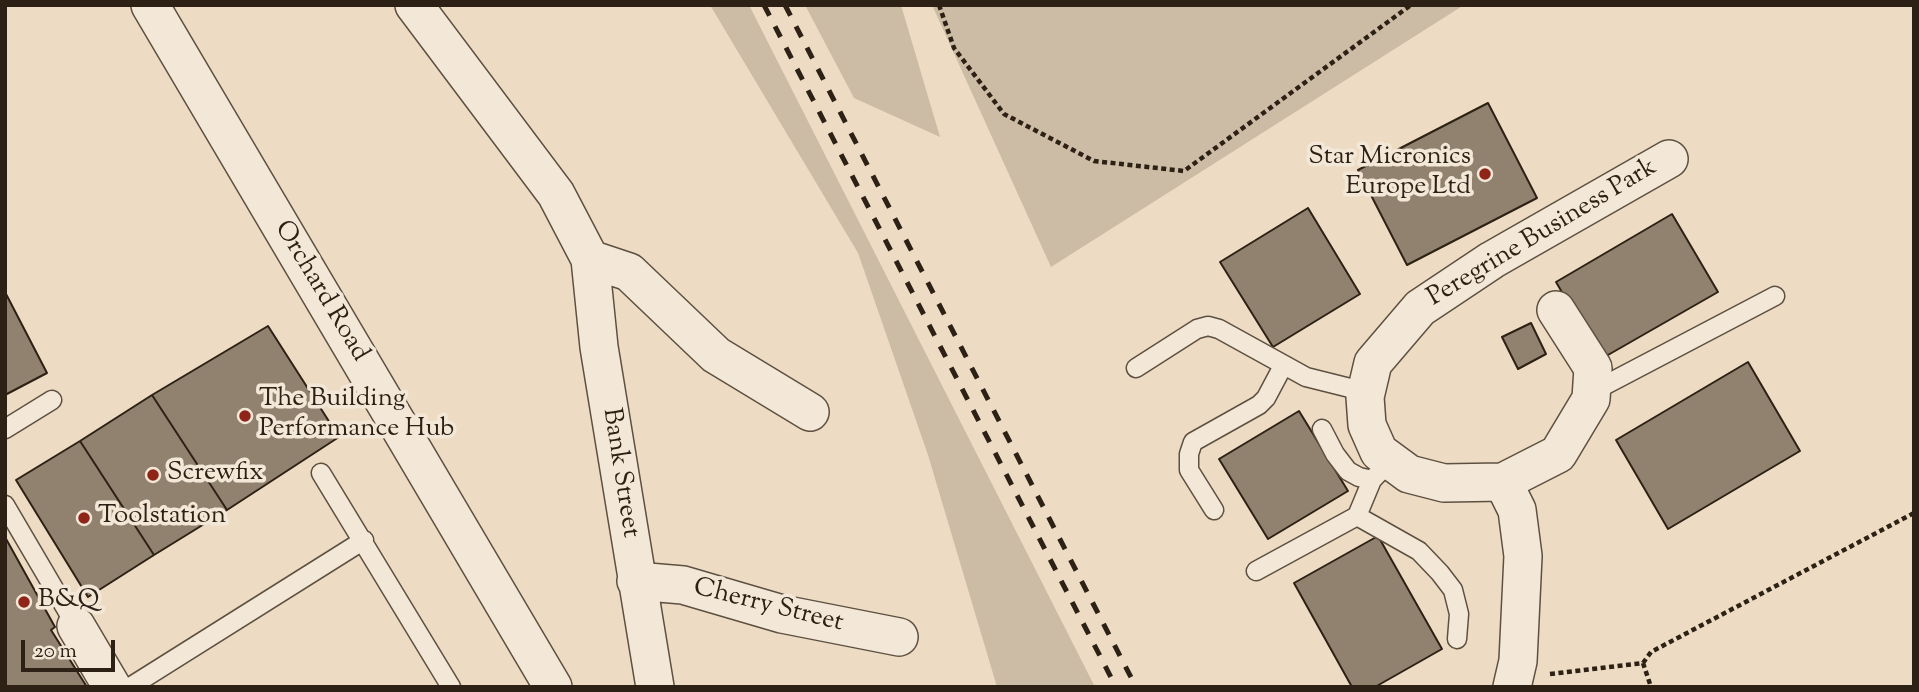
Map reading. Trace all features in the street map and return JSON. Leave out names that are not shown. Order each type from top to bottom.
[{"type":"street","name":"Orchard Road","points":[[150,5],[553,687]]},
{"type":"street","name":"Bank Street","points":[[414,5],[555,194],[590,259],[599,347],[655,687]]},
{"type":"street","name":"Peregrine Business Park","points":[[1503,482],[1444,483],[1381,470],[1379,452],[1367,425],[1366,392],[1373,363],[1420,308],[1492,260],[1669,159]]},
{"type":"street","points":[[590,259],[629,272],[716,355],[810,412]]},
{"type":"street","points":[[1513,683],[1518,662],[1523,556],[1517,510],[1503,482],[1558,454],[1591,399],[1592,392],[1592,368],[1556,310]]},
{"type":"street","name":"Cherry Street","points":[[636,581],[682,585],[782,614],[899,637]]},
{"type":"street","points":[[76,626],[112,687]]},
{"type":"lane","points":[[1592,392],[1775,296]]},
{"type":"lane","points":[[1136,368],[1197,329],[1208,326],[1306,377],[1366,392]]},
{"type":"lane","points":[[1214,510],[1189,470],[1189,454],[1193,442],[1259,405],[1266,398],[1283,366]]},
{"type":"lane","points":[[5,429],[52,400]]},
{"type":"lane","points":[[1322,429],[1335,454],[1348,471],[1359,477],[1381,470]]},
{"type":"lane","points":[[1256,571],[1357,516],[1381,470]]},
{"type":"lane","points":[[321,473],[452,687]]},
{"type":"lane","points":[[5,505],[76,626]]},
{"type":"lane","points":[[1357,516],[1419,551],[1440,573],[1453,590],[1458,614],[1458,639]]},
{"type":"lane","points":[[131,687],[364,540]]},
{"type":"path","points":[[939,5],[954,48],[1004,114],[1094,161],[1184,171],[1411,5]]},
{"type":"path","points":[[1513,683],[1643,663],[1651,652],[1914,513]]},
{"type":"path","points":[[1643,663],[1651,687]]},
{"type":"shaded area","points":[[710,5],[749,5],[1095,687],[997,687],[928,455],[858,253]]},
{"type":"shaded area","points":[[805,5],[901,5],[940,137],[854,98]]},
{"type":"shaded area","points":[[932,5],[1464,5],[1051,267]]},
{"type":"building","points":[[1488,103],[1537,198],[1407,265],[1358,170]]},
{"type":"building","points":[[1308,208],[1360,294],[1273,347],[1220,262]]},
{"type":"building","points":[[1672,214],[1718,292],[1601,359],[1556,282]]},
{"type":"building","points":[[5,292],[47,373],[5,395]]},
{"type":"building","points":[[1531,323],[1546,354],[1518,369],[1502,337]]},
{"type":"building","name":"The Building Performance Hub","points":[[268,326],[339,437],[227,510],[152,395]]},
{"type":"building","points":[[1748,362],[1800,451],[1668,529],[1616,440]]},
{"type":"building","name":"Screwfix","points":[[152,395],[227,510],[154,555],[80,441]]},
{"type":"building","points":[[1299,411],[1348,491],[1268,539],[1219,459]]},
{"type":"building","name":"Toolstation","points":[[80,441],[154,555],[88,597],[16,480]]},
{"type":"building","points":[[1378,536],[1442,649],[1375,687],[1352,687],[1294,583]]},
{"type":"building","name":"B&Q","points":[[5,537],[55,627],[51,630],[87,687],[5,687]]},
{"type":"railway","points":[[764,5],[1116,687]]},
{"type":"railway","points":[[785,5],[1136,687]]},
{"type":"place","name":"Star Micronics Europe Ltd","points":[[1485,174]]},
{"type":"place","name":"The Building Performance Hub","points":[[245,416]]},
{"type":"place","name":"Screwfix","points":[[153,475]]},
{"type":"place","name":"Toolstation","points":[[84,518]]},
{"type":"place","name":"B&Q","points":[[24,602]]}]
